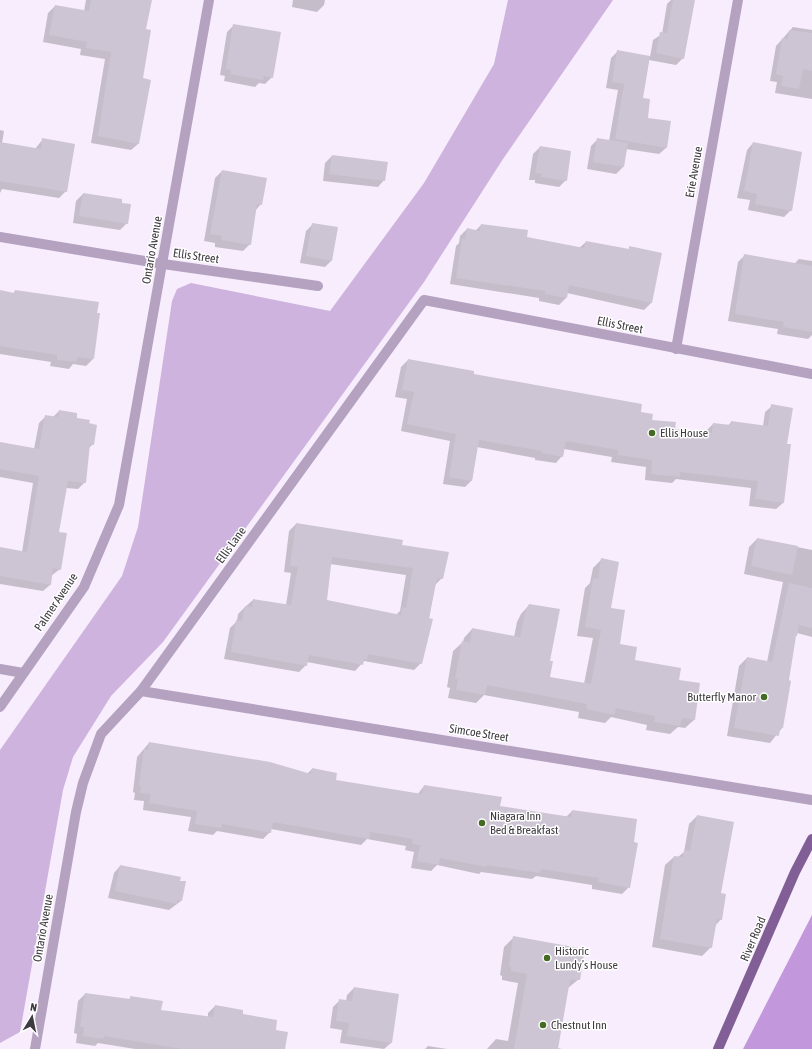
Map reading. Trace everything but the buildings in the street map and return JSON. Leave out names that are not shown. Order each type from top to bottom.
[{"type":"main road","name":"River Road","points":[[718,1049],[812,839]]},
{"type":"street","name":"Ontario Avenue","points":[[119,505],[209,0]]},
{"type":"street","name":"Erie Avenue","points":[[676,349],[738,0]]},
{"type":"street","name":"Ellis Street","points":[[0,238],[163,264],[318,286]]},
{"type":"street","name":"Ellis Street","points":[[424,300],[812,374]]},
{"type":"street","name":"Ellis Lane","points":[[76,812],[83,783],[101,734],[141,691],[424,300]]},
{"type":"street","name":"Palmer Avenue","points":[[0,707],[84,587],[119,505]]},
{"type":"street","points":[[0,669],[23,673]]},
{"type":"street","name":"Simcoe Street","points":[[141,691],[812,800]]},
{"type":"street","name":"Ontario Avenue","points":[[35,1049],[76,812]]},
{"type":"shaded area","points":[[508,0],[613,0],[503,159],[424,282],[163,642],[111,696],[73,757],[63,790],[20,1032],[0,1043],[0,750],[122,576],[138,527],[172,301],[177,289],[191,283],[330,311],[424,183],[494,64]]},
{"type":"shaded area","points":[[812,915],[812,1049],[743,1049]]},
{"type":"place","name":"Ellis House","points":[[652,433]]},
{"type":"place","name":"Butterfly Manor","points":[[764,697]]},
{"type":"place","name":"Niagara Inn Bed & Breakfast","points":[[482,823]]},
{"type":"place","name":"Historic Lundy’s House","points":[[547,958]]},
{"type":"place","name":"Chestnut Inn","points":[[543,1025]]}]
